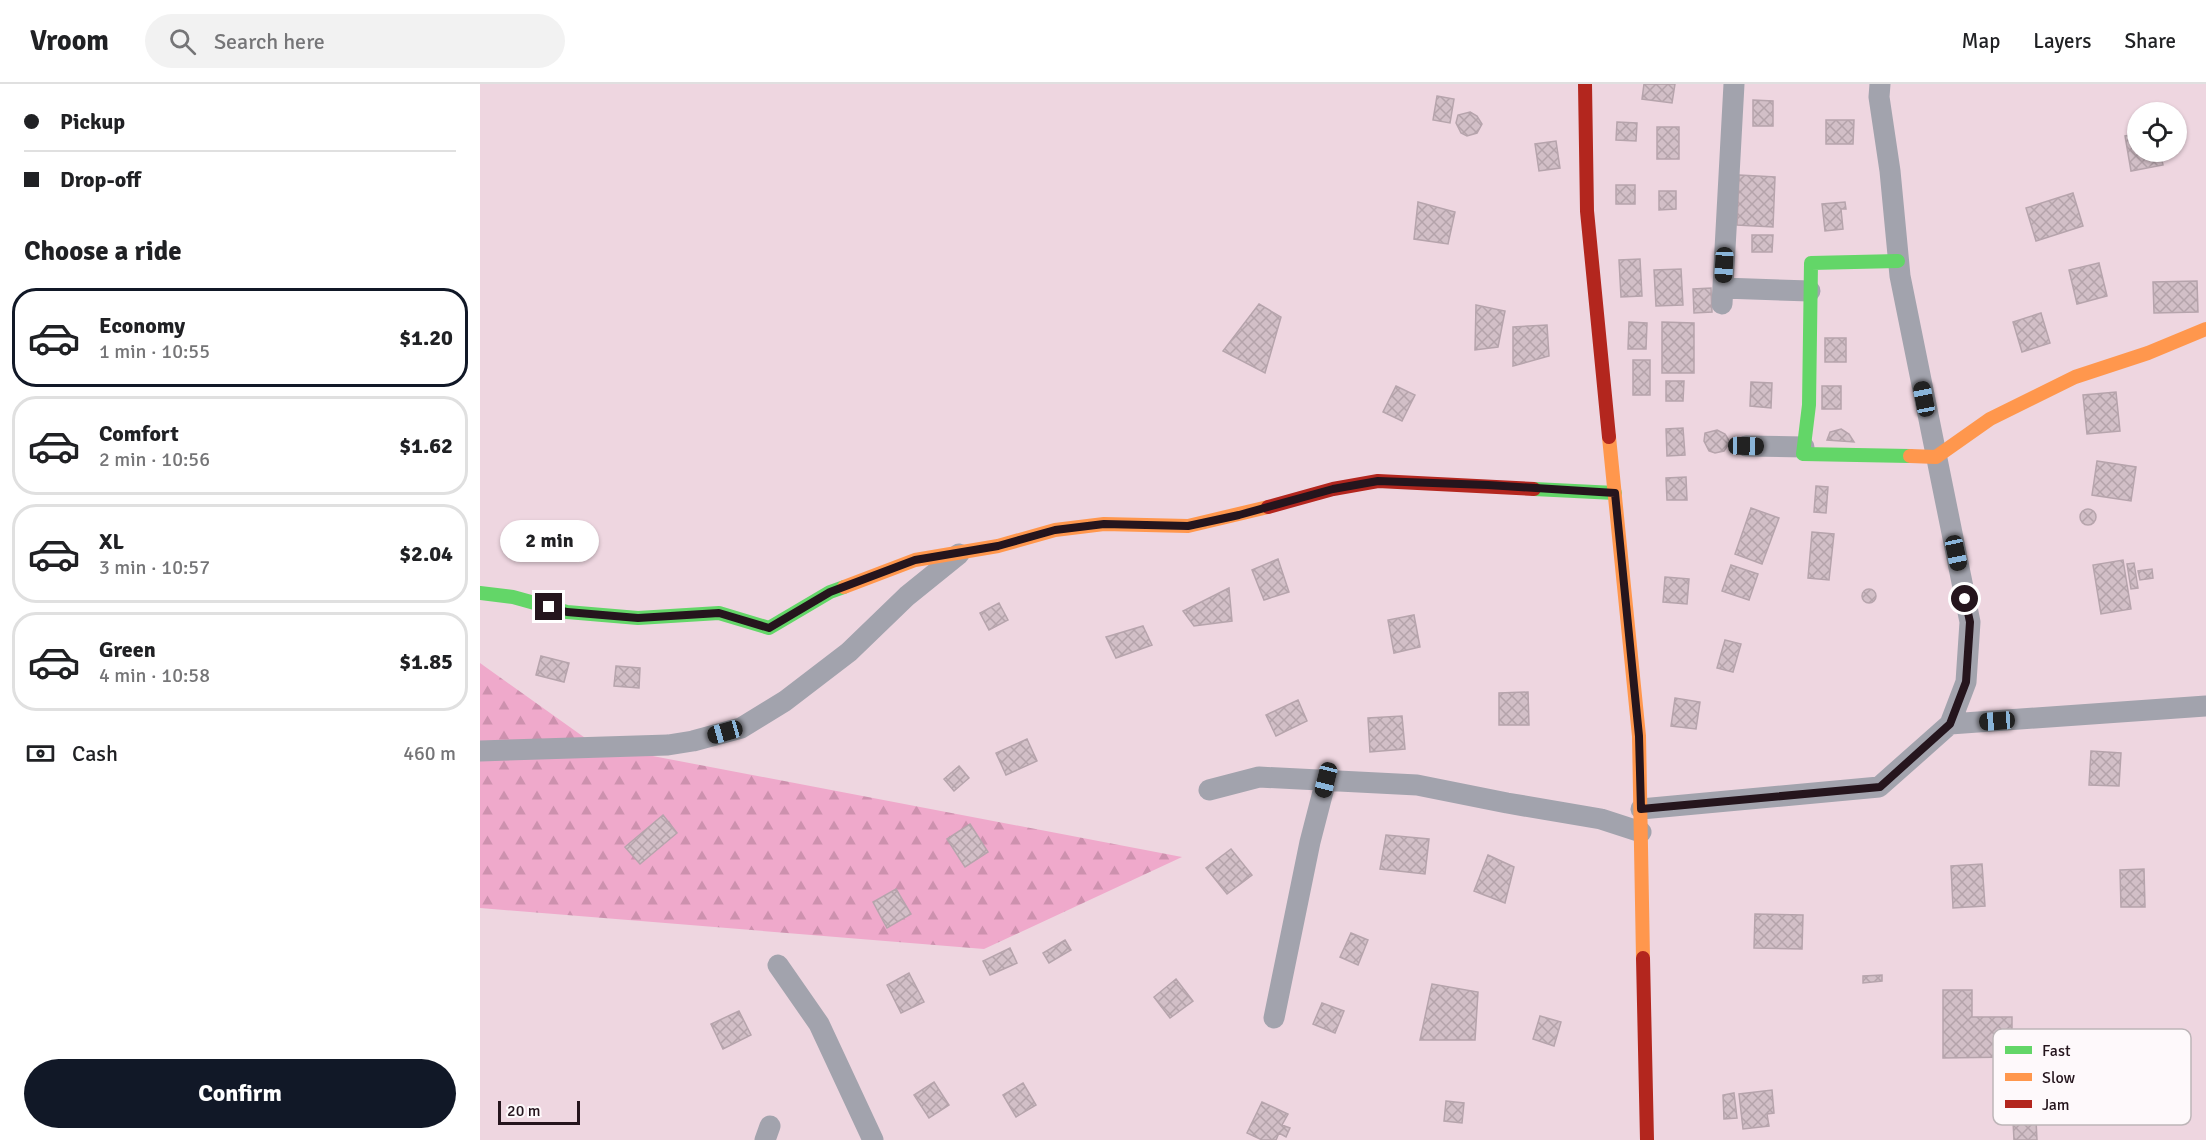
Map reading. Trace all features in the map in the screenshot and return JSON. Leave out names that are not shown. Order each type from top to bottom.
[{"type":"street","points":[[1585,84],[1587,211],[1639,736],[1647,1140]]},
{"type":"street","points":[[1734,84],[1722,296],[1810,291]]},
{"type":"street","points":[[1641,809],[1880,787],[1950,724],[1966,682],[1970,622],[1898,261],[1890,171],[1879,98],[1880,84]]},
{"type":"street","points":[[1898,261],[1811,263],[1809,405],[1803,454],[1936,457],[1990,419],[2075,377],[2148,353],[2206,328]]},
{"type":"street","points":[[1746,446],[1804,447]]},
{"type":"street","points":[[480,593],[513,597],[567,612],[638,618],[719,613],[769,628],[830,592],[915,560],[998,546],[1055,530],[1104,524],[1188,526],[1239,515],[1333,489],[1378,481],[1615,493]]},
{"type":"street","points":[[480,750],[669,745],[741,728],[785,701],[849,652],[907,596],[962,552]]},
{"type":"street","points":[[1950,724],[2206,706]]},
{"type":"street","points":[[1209,790],[1259,777],[1417,784],[1600,819],[1641,832]]},
{"type":"street","points":[[1274,1018],[1310,842],[1326,780]]},
{"type":"street","points":[[778,965],[819,1024],[873,1140]]},
{"type":"green space","points":[[480,663],[595,745],[1182,857],[984,949],[480,908]]},
{"type":"building","points":[[1644,84],[1675,84],[1672,103],[1642,99]]},
{"type":"building","points":[[1437,96],[1454,99],[1450,123],[1433,120]]},
{"type":"building","points":[[1753,100],[1773,101],[1773,126],[1753,126]]},
{"type":"building","points":[[1470,112],[1477,116],[1482,124],[1477,133],[1467,136],[1461,133],[1456,123],[1458,115]]},
{"type":"building","points":[[1826,120],[1854,120],[1853,144],[1826,144]]},
{"type":"building","points":[[1617,122],[1637,123],[1636,141],[1616,140]]},
{"type":"building","points":[[1657,127],[1679,127],[1679,159],[1657,159]]},
{"type":"building","points":[[1556,141],[1560,168],[1539,171],[1535,144]]},
{"type":"building","points":[[2129,162],[2162,162],[2163,165],[2131,171]]},
{"type":"building","points":[[1739,175],[1775,177],[1773,227],[1737,225]]},
{"type":"building","points":[[1616,185],[1635,185],[1635,204],[1616,204]]},
{"type":"building","points":[[1659,191],[1676,191],[1676,209],[1659,210]]},
{"type":"building","points":[[2073,193],[2083,226],[2036,241],[2026,208]]},
{"type":"building","points":[[1418,202],[1455,212],[1448,244],[1414,239]]},
{"type":"building","points":[[1845,202],[1846,209],[1841,209],[1843,229],[1825,231],[1822,204]]},
{"type":"building","points":[[1752,235],[1773,235],[1772,252],[1752,252]]},
{"type":"building","points":[[1640,259],[1642,296],[1621,297],[1619,260]]},
{"type":"building","points":[[2099,263],[2107,296],[2077,304],[2069,270]]},
{"type":"building","points":[[1681,269],[1683,305],[1656,306],[1654,270]]},
{"type":"building","points":[[2197,281],[2198,312],[2154,313],[2153,282]]},
{"type":"building","points":[[1711,288],[1712,312],[1694,313],[1693,289]]},
{"type":"building","points":[[1259,304],[1281,317],[1265,373],[1223,351]]},
{"type":"building","points":[[1476,305],[1505,311],[1498,347],[1475,350]]},
{"type":"building","points":[[2041,313],[2050,343],[2022,352],[2013,322]]},
{"type":"building","points":[[1629,322],[1647,323],[1646,349],[1628,349]]},
{"type":"building","points":[[1662,322],[1694,323],[1694,373],[1662,373]]},
{"type":"building","points":[[1547,325],[1549,356],[1513,366],[1513,327]]},
{"type":"building","points":[[1825,338],[1846,338],[1846,362],[1825,362]]},
{"type":"building","points":[[1633,360],[1650,360],[1650,395],[1633,395]]},
{"type":"building","points":[[1666,381],[1684,381],[1683,401],[1666,401]]},
{"type":"building","points":[[1751,382],[1772,383],[1771,408],[1750,406]]},
{"type":"building","points":[[1396,386],[1415,395],[1402,421],[1383,412]]},
{"type":"building","points":[[1822,386],[1841,386],[1841,409],[1822,409]]},
{"type":"building","points":[[2116,392],[2120,431],[2087,434],[2083,395]]},
{"type":"building","points":[[1683,428],[1685,455],[1667,456],[1666,429]]},
{"type":"building","points":[[1841,429],[1849,434],[1854,442],[1827,440],[1830,432]]},
{"type":"building","points":[[1717,430],[1725,434],[1730,442],[1724,451],[1715,453],[1709,451],[1704,441],[1705,433]]},
{"type":"building","points":[[2097,461],[2136,467],[2131,501],[2092,495]]},
{"type":"building","points":[[1686,477],[1687,500],[1667,500],[1666,478]]},
{"type":"building","points":[[1816,486],[1828,487],[1826,513],[1814,512]]},
{"type":"building","points":[[1751,508],[1779,518],[1762,564],[1735,554]]},
{"type":"building","points":[[2085,509],[2091,509],[2096,517],[2094,523],[2085,525],[2080,520],[2080,514]]},
{"type":"building","points":[[1812,532],[1834,534],[1829,580],[1808,578]]},
{"type":"building","points":[[1278,559],[1289,592],[1264,600],[1252,570]]},
{"type":"building","points":[[2123,560],[2131,609],[2101,614],[2093,565]]},
{"type":"building","points":[[2134,563],[2138,588],[2131,589],[2127,564]]},
{"type":"building","points":[[1731,565],[1758,574],[1749,600],[1722,591]]},
{"type":"building","points":[[2152,569],[2153,578],[2140,580],[2138,571]]},
{"type":"building","points":[[1665,577],[1689,579],[1687,604],[1663,602]]},
{"type":"building","points":[[1229,588],[1232,621],[1194,626],[1183,611]]},
{"type":"building","points":[[1869,589],[1874,591],[1876,596],[1874,601],[1869,603],[1864,601],[1862,596],[1864,591]]},
{"type":"building","points":[[999,603],[1008,620],[989,630],[980,613]]},
{"type":"building","points":[[1414,615],[1420,647],[1394,653],[1388,620]]},
{"type":"building","points":[[1143,626],[1152,645],[1116,658],[1106,637]]},
{"type":"building","points":[[1725,640],[1741,644],[1733,672],[1717,668]]},
{"type":"building","points":[[541,656],[569,663],[564,682],[536,675]]},
{"type":"building","points":[[616,666],[640,668],[639,688],[614,686]]},
{"type":"building","points":[[1528,692],[1529,725],[1499,725],[1499,693]]},
{"type":"building","points":[[1675,698],[1700,702],[1696,729],[1671,726]]},
{"type":"building","points":[[1298,700],[1307,721],[1276,736],[1266,715]]},
{"type":"building","points":[[1402,716],[1405,749],[1370,752],[1368,718]]},
{"type":"building","points":[[1027,739],[1037,761],[1006,775],[996,753]]},
{"type":"building","points":[[2091,751],[2121,753],[2119,786],[2089,785]]},
{"type":"building","points":[[959,766],[969,778],[954,791],[944,779]]},
{"type":"building","points":[[663,815],[677,833],[640,864],[625,847]]},
{"type":"building","points":[[970,824],[988,852],[965,867],[947,839]]},
{"type":"building","points":[[1386,835],[1429,839],[1425,874],[1380,869]]},
{"type":"building","points":[[1231,849],[1252,875],[1227,894],[1206,868]]},
{"type":"building","points":[[1488,855],[1514,867],[1505,903],[1474,891]]},
{"type":"building","points":[[1982,864],[1985,906],[1953,908],[1951,866]]},
{"type":"building","points":[[2144,869],[2145,907],[2121,907],[2120,870]]},
{"type":"building","points":[[896,889],[911,914],[887,928],[873,902]]},
{"type":"building","points":[[1755,914],[1803,915],[1802,949],[1754,948]]},
{"type":"building","points":[[1351,933],[1368,940],[1358,965],[1340,957]]},
{"type":"building","points":[[1065,940],[1071,950],[1049,963],[1043,953]]},
{"type":"building","points":[[1010,948],[1017,963],[990,975],[983,961]]},
{"type":"building","points":[[909,973],[924,1002],[901,1013],[887,985]]},
{"type":"building","points":[[1882,975],[1882,981],[1863,983],[1863,976]]},
{"type":"building","points":[[1176,979],[1193,1001],[1170,1018],[1154,997]]},
{"type":"building","points":[[1432,984],[1478,992],[1475,1040],[1420,1040]]},
{"type":"building","points":[[1943,990],[1972,990],[1972,1017],[2012,1017],[2012,1029],[1993,1029],[1993,1057],[1943,1058]]},
{"type":"building","points":[[1322,1003],[1344,1011],[1335,1033],[1313,1024]]},
{"type":"building","points":[[739,1011],[751,1035],[723,1049],[711,1024]]},
{"type":"building","points":[[1540,1016],[1561,1022],[1554,1046],[1533,1039]]},
{"type":"building","points":[[934,1082],[949,1105],[929,1118],[914,1095]]},
{"type":"building","points":[[1023,1083],[1036,1105],[1016,1117],[1003,1095]]},
{"type":"building","points":[[1772,1090],[1774,1113],[1767,1114],[1769,1126],[1743,1129],[1739,1094]]},
{"type":"building","points":[[1734,1093],[1737,1118],[1724,1119],[1723,1095]]},
{"type":"building","points":[[1446,1101],[1464,1103],[1462,1123],[1444,1121]]},
{"type":"building","points":[[1262,1102],[1288,1114],[1282,1125],[1290,1128],[1286,1137],[1279,1133],[1276,1140],[1262,1140],[1247,1133]]},
{"type":"building","points":[[2013,1125],[2036,1125],[2037,1140],[2014,1140]]},
{"type":"traffic: fast","points":[[1898,261],[1811,263],[1809,405],[1803,454],[1910,456]]},
{"type":"traffic: fast","points":[[1534,489],[1615,493]]},
{"type":"traffic: fast","points":[[480,593],[513,597],[567,612],[638,618],[719,613],[769,628],[830,592],[844,587]]},
{"type":"traffic: slow","points":[[1910,456],[1936,457],[1990,419],[2075,377],[2148,353],[2206,329]]},
{"type":"traffic: slow","points":[[1609,437],[1639,736],[1643,958]]},
{"type":"traffic: slow","points":[[844,587],[915,560],[998,546],[1055,530],[1104,524],[1188,526],[1268,507]]},
{"type":"traffic: jam","points":[[1585,84],[1587,211],[1609,437]]},
{"type":"traffic: jam","points":[[1268,507],[1333,489],[1378,481],[1534,489]]},
{"type":"traffic: jam","points":[[1643,958],[1647,1140]]},
{"type":"route","points":[[549,607],[567,612],[638,618],[719,613],[769,628],[830,592],[915,560],[998,546],[1055,530],[1104,524],[1188,526],[1239,515],[1333,489],[1378,481],[1615,493],[1639,736],[1641,809],[1880,787],[1950,724],[1966,682],[1970,622],[1965,599]]}]
